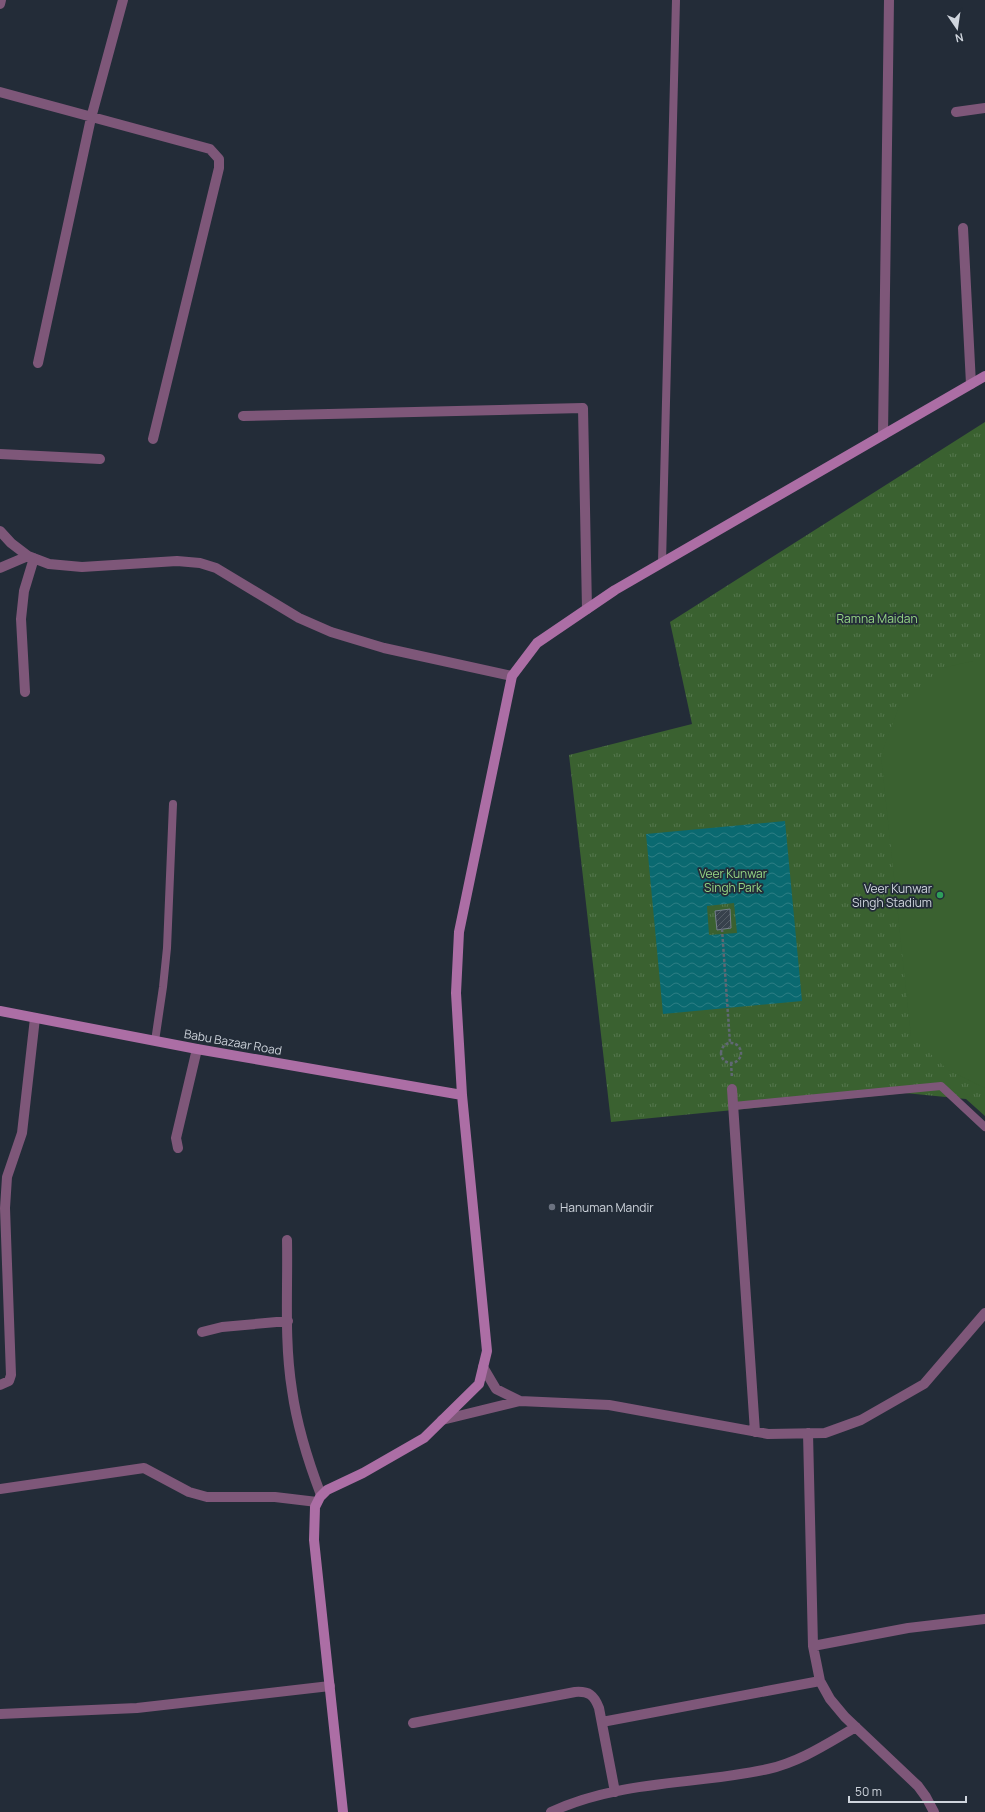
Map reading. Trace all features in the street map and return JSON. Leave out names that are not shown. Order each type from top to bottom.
[{"type":"street","points":[[0,4],[1,0]]},
{"type":"street","points":[[38,363],[91,118],[122,0]]},
{"type":"street","points":[[883,435],[889,0]]},
{"type":"street","points":[[0,92],[91,118],[210,149],[219,159],[219,168],[153,438]]},
{"type":"street","points":[[956,112],[985,108]]},
{"type":"street","points":[[963,228],[971,384]]},
{"type":"street","points":[[343,1812],[314,1540],[313,1523],[319,1499],[327,1490],[363,1473],[424,1438],[479,1384],[487,1351],[462,1095],[456,993],[459,932],[512,676],[537,643],[615,590],[985,376]]},
{"type":"street","points":[[243,416],[583,408],[587,609]]},
{"type":"street","points":[[0,454],[100,459]]},
{"type":"street","points":[[0,531],[11,543],[31,557],[49,564],[82,567],[177,561],[200,563],[216,568],[299,618],[331,632],[384,648],[512,676]]},
{"type":"street","points":[[0,568],[31,557]]},
{"type":"street","points":[[25,692],[21,612],[31,557]]},
{"type":"street","name":"Babu Bazaar Road","points":[[0,1011],[197,1049],[462,1095]]},
{"type":"street","points":[[0,1385],[9,1381],[12,1376],[5,1208],[6,1187],[10,1169],[22,1133],[35,1018]]},
{"type":"street","points":[[178,1148],[176,1138],[197,1049]]},
{"type":"street","points":[[732,1089],[755,1432]]},
{"type":"street","points":[[288,1240],[288,1350],[292,1389],[298,1421],[319,1499]]},
{"type":"street","points":[[442,1420],[520,1401],[609,1404],[768,1434],[825,1433],[861,1420],[924,1384],[985,1313]]},
{"type":"street","points":[[202,1332],[222,1327],[288,1321]]},
{"type":"street","points":[[483,1367],[496,1389],[520,1401]]},
{"type":"street","points":[[808,1434],[813,1646],[820,1681],[830,1699],[856,1727],[918,1786],[934,1812]]},
{"type":"street","points":[[0,1489],[144,1468],[189,1492],[207,1497],[275,1497],[319,1499]]},
{"type":"street","points":[[813,1646],[908,1628],[985,1619]]},
{"type":"street","points":[[602,1722],[820,1681]]},
{"type":"street","points":[[0,1714],[137,1708],[330,1686]]},
{"type":"street","points":[[413,1723],[584,1691],[590,1693],[594,1697],[599,1708],[615,1792]]},
{"type":"street","points":[[551,1812],[569,1803],[615,1792],[703,1780],[773,1768],[815,1751],[856,1727]]},
{"type":"lane","points":[[662,562],[676,0]]},
{"type":"lane","points":[[155,1041],[167,948],[173,804]]},
{"type":"lane","points":[[734,1106],[941,1086],[985,1127]]},
{"type":"path","points":[[722,929],[730,1043]]},
{"type":"path","points":[[730,1043],[738,1047],[740,1053],[737,1061],[731,1063],[722,1058],[721,1052],[724,1046],[730,1043]]},
{"type":"green space","points":[[985,422],[985,1116],[966,1099],[905,1093],[611,1122],[569,755],[692,724],[670,622]]},
{"type":"green space","name":"Veer Kunwar Singh Stadium","points":[[973,661],[985,661],[985,1088],[948,1070],[911,1036],[881,755],[900,704],[942,668]]},
{"type":"water","points":[[785,821],[802,1001],[663,1014],[646,834]],"holes":[[[734,903],[737,933],[709,935],[707,906]]]},
{"type":"building","points":[[730,909],[731,928],[717,930],[715,911]]},
{"type":"place","name":"Veer Kunwar Singh Stadium","points":[[940,895]]},
{"type":"place","name":"Hanuman Mandir","points":[[552,1207]]},
{"type":"park label","name":"Ramna Maidan","points":[[877,618]]},
{"type":"park label","name":"Veer Kunwar Singh Park","points":[[733,880]]}]
